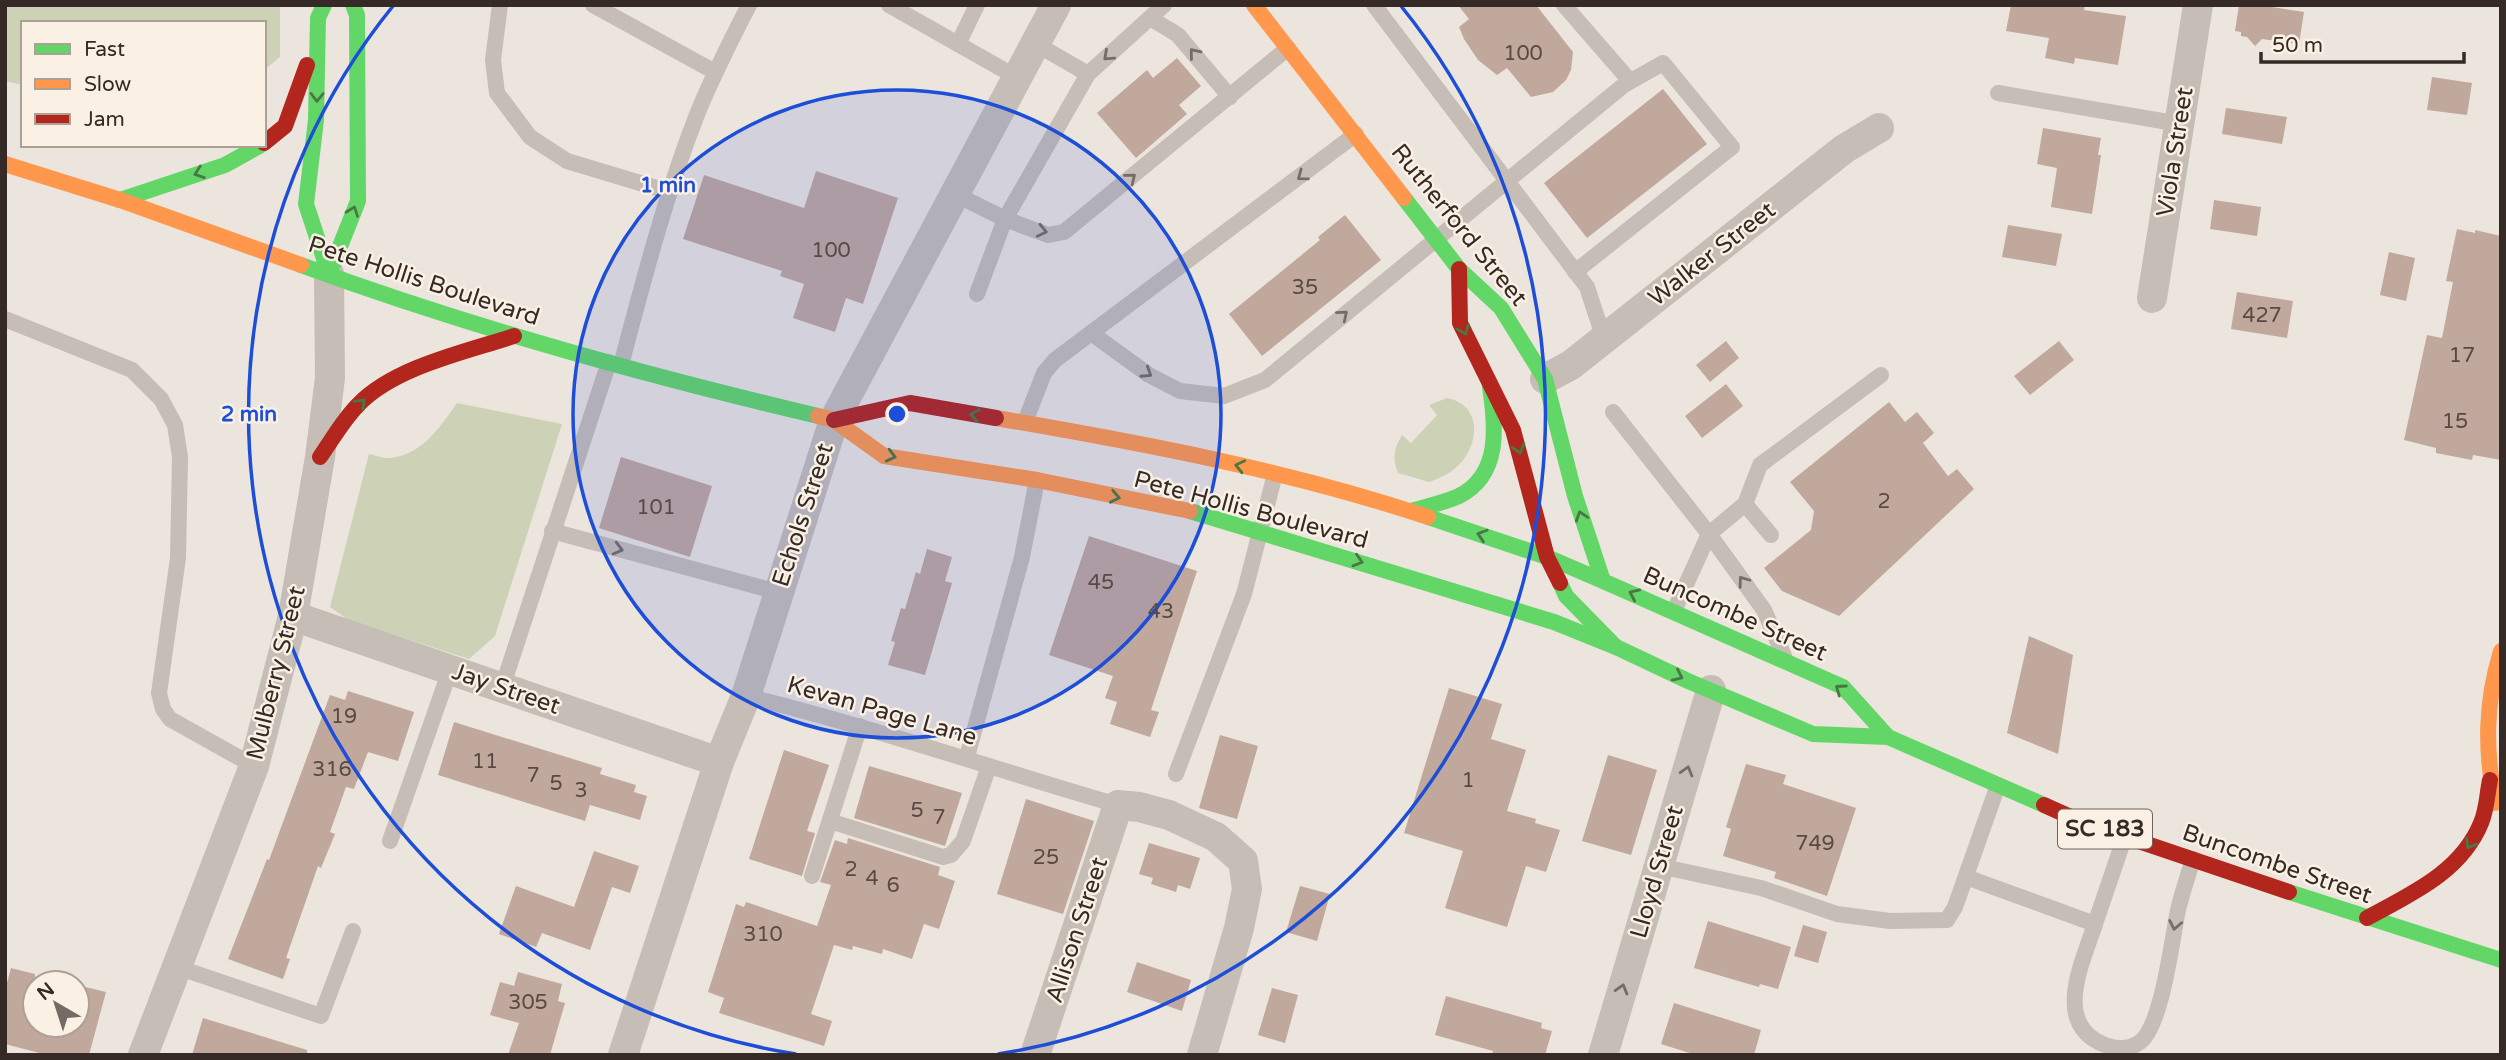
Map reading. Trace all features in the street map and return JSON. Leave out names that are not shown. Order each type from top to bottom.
[{"type":"main road","points":[[329,274],[358,201],[357,15],[352,5]]},
{"type":"main road","name":"Rutherford Street","points":[[1254,5],[1459,269],[1501,307],[1545,379],[1575,496],[1603,581]]},
{"type":"main road","points":[[321,12],[316,120],[306,204],[329,274]]},
{"type":"main road","points":[[266,142],[285,126],[300,89],[321,12]]},
{"type":"main road","points":[[120,200],[225,164],[257,147]]},
{"type":"main road","name":"Pete Hollis Boulevard","points":[[5,164],[120,200],[380,294],[514,336],[670,381],[834,421],[884,456],[1037,481],[1194,512],[1555,622],[1616,647]]},
{"type":"main road","points":[[1459,269],[1460,323],[1513,430],[1547,556],[1566,596],[1616,647]]},
{"type":"main road","points":[[320,457],[358,404],[377,387],[514,336]]},
{"type":"main road","points":[[1411,511],[1462,494],[1488,467],[1496,432],[1490,387]]},
{"type":"main road","name":"Pete Hollis Boulevard","points":[[834,421],[910,403],[1024,425],[1142,443],[1355,493],[1547,556]]},
{"type":"main road","name":"Buncombe Street","points":[[1547,556],[1843,687],[1888,737]]},
{"type":"main road","name":"Buncombe Street","points":[[1616,647],[1813,734],[1888,737],[2082,822],[2501,960]]},
{"type":"main road","points":[[2498,817],[2485,748],[2487,707],[2501,651]]},
{"type":"main road","points":[[2367,918],[2442,876],[2468,850],[2482,821],[2490,780]]},
{"type":"street","name":"Echols Street","points":[[623,1055],[719,762],[746,696],[834,421],[1056,5]]},
{"type":"street","name":"Viola Street","points":[[2152,298],[2198,5]]},
{"type":"street","name":"Walker Street","points":[[1545,379],[1571,365],[1844,149],[1879,128]]},
{"type":"street","name":"Mulberry Street","points":[[143,1055],[254,766],[293,617],[320,457],[330,378],[329,274]]},
{"type":"street","name":"Jay Street","points":[[293,617],[719,762]]},
{"type":"street","name":"Lloyd Street","points":[[1603,1055],[1711,690]]},
{"type":"street","name":"Allison Street","points":[[1035,1055],[1118,805]]},
{"type":"street","points":[[1118,805],[1169,815],[1216,837],[1243,861],[1247,889],[1239,928],[1202,1055]]},
{"type":"lane","points":[[500,5],[493,60],[497,93],[530,136],[567,161],[670,192]]},
{"type":"lane","points":[[593,5],[715,72]]},
{"type":"lane","points":[[502,688],[552,531],[615,364],[695,118],[749,5]]},
{"type":"lane","points":[[888,5],[1018,78]]},
{"type":"lane","points":[[958,44],[977,5]]},
{"type":"lane","points":[[977,293],[1005,219],[1088,74],[1164,5]]},
{"type":"lane","points":[[1374,5],[1587,287],[1604,339]]},
{"type":"lane","points":[[1564,5],[1630,81]]},
{"type":"lane","points":[[1150,18],[1178,35],[1230,97]]},
{"type":"lane","points":[[1036,44],[1088,74]]},
{"type":"lane","points":[[955,194],[1005,219],[1048,235],[1064,232],[1287,48]]},
{"type":"lane","points":[[1091,333],[1149,375],[1181,391],[1224,396],[1265,380],[1630,81],[1662,63],[1732,147],[1575,272]]},
{"type":"lane","points":[[1998,93],[2180,124]]},
{"type":"lane","points":[[1024,425],[1044,373],[1055,360],[1356,134]]},
{"type":"lane","points":[[5,319],[132,370],[161,398],[175,425],[180,457],[178,558],[159,693],[163,709],[170,719],[254,766]]},
{"type":"lane","points":[[1674,611],[1709,534],[1745,504],[1760,465],[1881,375]]},
{"type":"lane","points":[[1613,412],[1765,610],[1786,662]]},
{"type":"lane","points":[[1176,774],[1244,594],[1275,474]]},
{"type":"lane","points":[[967,757],[1022,557],[1037,481]]},
{"type":"lane","points":[[1745,504],[1771,535]]},
{"type":"lane","points":[[552,531],[778,592]]},
{"type":"lane","points":[[390,841],[450,670]]},
{"type":"lane","name":"Kevan Page Lane","points":[[746,696],[967,757],[1118,805]]},
{"type":"lane","points":[[812,876],[860,726]]},
{"type":"lane","points":[[830,821],[943,857],[951,855],[963,841],[997,768]]},
{"type":"lane","points":[[1659,866],[1761,887],[1837,914],[1890,921],[1947,920],[1955,907],[1998,785]]},
{"type":"lane","points":[[2124,836],[2073,994],[2076,1020],[2094,1041],[2118,1050],[2140,1042],[2153,1022],[2193,859]]},
{"type":"lane","points":[[1966,877],[2095,923]]},
{"type":"lane","points":[[177,967],[321,1016],[353,931]]},
{"type":"green space","points":[[5,5],[280,5],[280,57],[266,68],[266,21],[21,21],[21,85],[5,81]]},
{"type":"green space","points":[[1447,398],[1464,406],[1473,420],[1473,438],[1466,456],[1450,472],[1429,482],[1398,473],[1395,453],[1402,435],[1411,443],[1437,415],[1429,405]]},
{"type":"green space","points":[[457,403],[562,424],[495,636],[469,659],[348,620],[330,607],[369,454],[388,458],[412,452],[429,438]]},
{"type":"building","points":[[1458,5],[1536,5],[1573,52],[1571,70],[1566,80],[1553,92],[1531,97],[1507,68],[1497,75],[1478,60],[1464,39],[1459,27],[1469,19]]},
{"type":"building","points":[[2011,5],[2085,5],[2084,10],[2126,16],[2118,65],[2075,58],[2074,64],[2045,58],[2049,38],[2006,31]]},
{"type":"building","points":[[2239,5],[2259,5],[2304,12],[2299,44],[2262,39],[2255,46],[2247,37],[2241,36],[2241,32],[2235,31]]},
{"type":"building","points":[[1177,58],[1201,86],[1179,105],[1187,114],[1136,158],[1097,113],[1147,70],[1153,78]]},
{"type":"building","points":[[2432,77],[2472,83],[2467,115],[2427,110]]},
{"type":"building","points":[[1663,89],[1707,144],[1587,238],[1544,183]]},
{"type":"building","points":[[2226,108],[2287,117],[2282,144],[2222,134]]},
{"type":"building","points":[[2043,128],[2101,138],[2092,214],[2051,207],[2057,168],[2037,164]]},
{"type":"building","points":[[816,171],[898,198],[863,304],[846,298],[835,332],[793,318],[804,284],[780,276],[782,271],[683,239],[704,175],[804,208]]},
{"type":"building","points":[[2214,200],[2261,207],[2257,236],[2210,229]]},
{"type":"building","points":[[1345,215],[1381,260],[1262,356],[1229,314],[1320,240],[1318,237]]},
{"type":"building","points":[[2008,225],[2062,234],[2056,266],[2002,257]]},
{"type":"building","points":[[2457,229],[2501,236],[2501,460],[2473,455],[2472,460],[2436,453],[2436,448],[2404,440],[2427,335],[2442,338],[2453,282],[2446,281]]},
{"type":"building","points":[[2389,252],[2415,258],[2406,301],[2380,295]]},
{"type":"building","points":[[2237,292],[2293,301],[2287,338],[2231,329]]},
{"type":"building","points":[[1726,341],[1739,358],[1710,382],[1696,365]]},
{"type":"building","points":[[2059,341],[2074,360],[2030,395],[2014,376]]},
{"type":"building","points":[[1726,384],[1743,406],[1702,438],[1685,416]]},
{"type":"building","points":[[1889,402],[1905,422],[1917,412],[1934,433],[1923,443],[1948,476],[1957,469],[1974,489],[1839,616],[1782,591],[1764,568],[1811,530],[1814,511],[1790,482]]},
{"type":"building","points":[[621,457],[712,486],[690,557],[599,528]]},
{"type":"building","points":[[1089,536],[1197,571],[1151,710],[1159,712],[1150,737],[1110,724],[1117,702],[1105,698],[1113,676],[1049,655]]},
{"type":"building","points":[[927,549],[952,557],[945,581],[952,583],[925,675],[888,665],[895,642],[891,641],[901,608],[905,609],[916,572],[920,574]]},
{"type":"building","points":[[2029,636],[2073,655],[2058,754],[2007,733]]},
{"type":"building","points":[[1449,688],[1502,704],[1491,739],[1526,750],[1507,811],[1536,819],[1535,823],[1560,830],[1546,872],[1526,866],[1507,927],[1445,908],[1463,851],[1404,833]]},
{"type":"building","points":[[348,691],[414,712],[398,761],[368,752],[354,789],[346,787],[330,832],[335,834],[321,868],[318,866],[286,958],[290,959],[283,979],[228,959],[267,859],[269,860],[330,695],[345,700]]},
{"type":"building","points":[[454,722],[602,768],[600,774],[636,785],[634,792],[647,796],[640,820],[590,805],[585,821],[438,775]]},
{"type":"building","points":[[1220,735],[1258,746],[1237,819],[1199,808]]},
{"type":"building","points":[[784,750],[829,765],[807,831],[815,833],[802,876],[749,859]]},
{"type":"building","points":[[1608,755],[1657,770],[1631,855],[1582,841]]},
{"type":"building","points":[[1746,764],[1786,775],[1783,784],[1856,808],[1827,896],[1774,878],[1776,872],[1723,856],[1731,829],[1726,827]]},
{"type":"building","points":[[869,766],[962,793],[945,846],[854,818]]},
{"type":"building","points":[[1026,799],[1094,821],[1063,914],[997,894]]},
{"type":"building","points":[[848,838],[940,867],[938,875],[955,881],[939,929],[924,924],[912,959],[883,949],[882,954],[853,946],[852,950],[834,945],[811,1014],[832,1021],[824,1046],[719,1013],[724,998],[708,992],[736,904],[744,907],[746,902],[817,926],[831,885],[820,882],[835,840],[847,844]]},
{"type":"building","points":[[1149,843],[1200,858],[1190,889],[1178,885],[1176,892],[1151,884],[1153,878],[1139,874]]},
{"type":"building","points":[[594,851],[639,866],[630,893],[612,887],[590,950],[542,933],[536,947],[499,934],[516,886],[574,907]]},
{"type":"building","points":[[1300,886],[1330,894],[1317,941],[1286,932]]},
{"type":"building","points":[[1708,921],[1791,947],[1778,989],[1760,984],[1759,987],[1694,968]]},
{"type":"building","points":[[1803,925],[1827,932],[1818,963],[1794,956]]},
{"type":"building","points":[[1137,962],[1191,980],[1182,1011],[1127,992]]},
{"type":"building","points":[[11,968],[21,970],[21,1039],[91,1039],[91,988],[106,992],[89,1055],[47,1055],[5,1044],[5,990]]},
{"type":"building","points":[[518,972],[562,984],[558,1001],[565,1003],[550,1055],[508,1055],[519,1023],[490,1015],[500,982],[514,986]]},
{"type":"building","points":[[1272,988],[1298,995],[1285,1043],[1258,1035]]},
{"type":"building","points":[[1446,996],[1542,1023],[1541,1028],[1552,1031],[1545,1055],[1492,1055],[1493,1051],[1435,1035]]},
{"type":"building","points":[[1674,1003],[1761,1030],[1754,1055],[1696,1055],[1661,1044]]},
{"type":"building","points":[[203,1018],[307,1050],[307,1055],[192,1055]]},
{"type":"traffic: fast","points":[[324,5],[318,18],[316,120],[306,204],[329,274]]},
{"type":"traffic: fast","points":[[329,274],[358,201],[357,15],[353,5]]},
{"type":"traffic: fast","points":[[120,200],[225,165],[257,147]]},
{"type":"traffic: fast","points":[[1404,198],[1459,269],[1501,308],[1545,379],[1575,496],[1603,581],[1843,687],[1888,737]]},
{"type":"traffic: fast","points":[[301,265],[428,309],[557,348],[818,416]]},
{"type":"traffic: fast","points":[[1411,511],[1459,496],[1473,487],[1482,476],[1489,463],[1494,433],[1490,387]]},
{"type":"traffic: fast","points":[[1190,511],[1554,622],[1616,647]]},
{"type":"traffic: fast","points":[[1428,517],[1547,557],[1603,581]]},
{"type":"traffic: fast","points":[[1560,583],[1566,596],[1616,647],[1688,681],[1813,734],[1888,737],[2044,805]]},
{"type":"traffic: fast","points":[[2289,892],[2501,960]]},
{"type":"traffic: slow","points":[[1254,5],[1404,198]]},
{"type":"traffic: slow","points":[[5,164],[120,200],[301,265]]},
{"type":"traffic: slow","points":[[818,416],[834,420],[884,456],[1037,480],[1190,511]]},
{"type":"traffic: slow","points":[[996,418],[1214,459],[1322,485],[1428,517]]},
{"type":"traffic: slow","points":[[2495,803],[2489,764],[2488,727],[2492,689],[2501,651]]},
{"type":"traffic: jam","points":[[266,141],[285,126],[307,65]]},
{"type":"traffic: jam","points":[[1459,269],[1460,323],[1513,430],[1547,557],[1560,583]]},
{"type":"traffic: jam","points":[[320,457],[358,405],[391,380],[432,362],[514,336]]},
{"type":"traffic: jam","points":[[834,420],[910,403],[996,418]]},
{"type":"traffic: jam","points":[[2367,918],[2433,880],[2461,855],[2481,823],[2490,780]]},
{"type":"traffic: jam","points":[[2044,805],[2082,822],[2289,892]]}]
